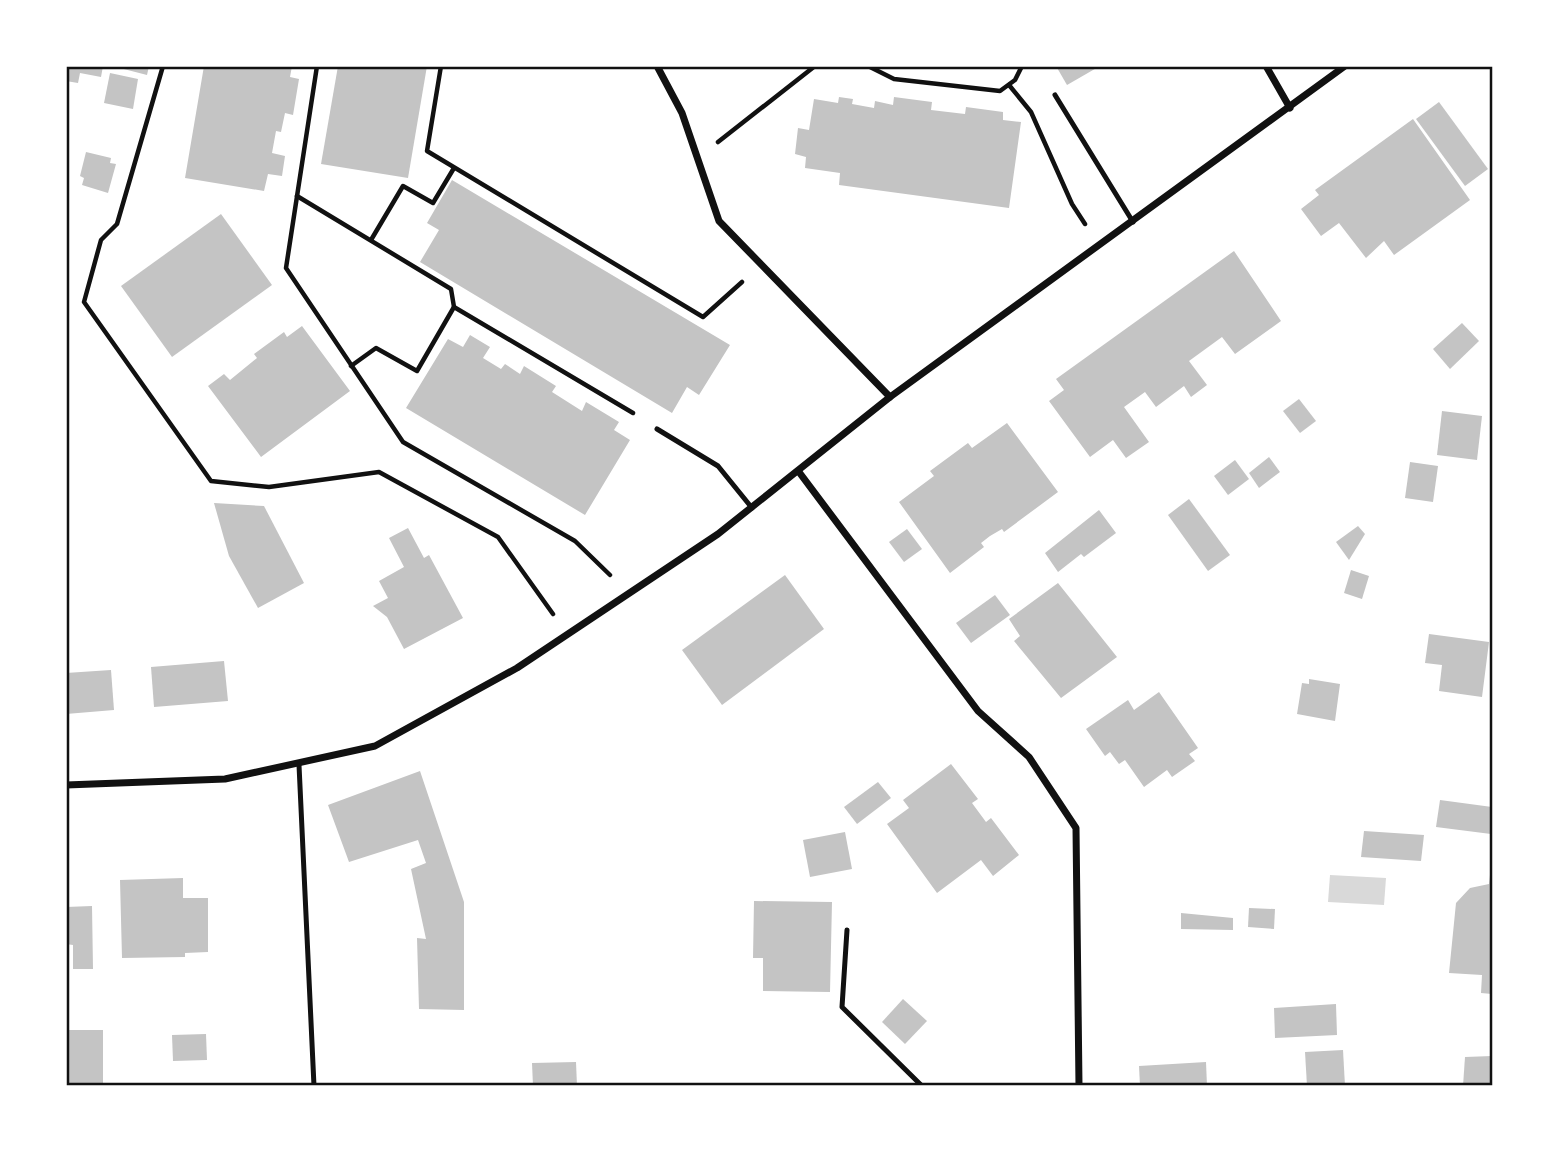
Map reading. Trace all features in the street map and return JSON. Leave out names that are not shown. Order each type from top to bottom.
[{"type":"street","points":[[657,66],[682,113],[695,160],[719,221],[890,397]]},
{"type":"street","points":[[1266,66],[1290,108]]},
{"type":"street","points":[[66,785],[225,779],[299,765],[375,746],[517,668],[630,595],[752,508],[890,397],[1345,66]]},
{"type":"street","points":[[799,472],[978,711],[1030,757],[1076,828],[1079,1086]]},
{"type":"lane","points":[[1055,95],[1133,222]]},
{"type":"lane","points":[[657,429],[718,466],[752,508]]},
{"type":"lane","points":[[299,765],[314,1086]]},
{"type":"lane","points":[[847,930],[842,1007],[922,1086]]},
{"type":"path","points":[[163,66],[117,224],[101,240],[84,302],[211,481],[269,487],[379,472],[498,537],[569,636]]},
{"type":"path","points":[[317,66],[286,268],[403,442],[575,541],[630,595]]},
{"type":"path","points":[[441,66],[426,151],[703,317],[761,265]]},
{"type":"path","points":[[695,160],[815,66]]},
{"type":"path","points":[[868,66],[894,79],[1000,91],[1009,85],[1022,66]]},
{"type":"path","points":[[1009,85],[1031,112],[1072,204],[1099,245]]},
{"type":"path","points":[[371,240],[403,186],[433,203],[454,168]]},
{"type":"path","points":[[297,196],[451,289],[454,307],[417,371],[376,348],[351,366]]},
{"type":"path","points":[[454,307],[633,413]]},
{"type":"shaded area","points":[[1330,875],[1386,878],[1384,905],[1328,902]]},
{"type":"building","points":[[66,66],[103,66],[101,77],[80,73],[78,83],[66,81]]},
{"type":"building","points":[[112,66],[149,66],[147,75]]},
{"type":"building","points":[[204,66],[292,66],[290,77],[299,79],[293,115],[285,113],[281,132],[276,131],[272,153],[285,156],[282,176],[268,174],[264,191],[185,178]]},
{"type":"building","points":[[338,66],[427,66],[408,178],[321,164]]},
{"type":"building","points":[[1056,66],[1100,66],[1067,85]]},
{"type":"building","points":[[110,73],[138,79],[133,109],[104,103]]},
{"type":"building","points":[[839,97],[853,99],[852,104],[874,108],[875,101],[893,105],[894,97],[932,102],[931,110],[965,114],[966,107],[1003,112],[1003,120],[1021,122],[1009,208],[839,185],[840,173],[805,168],[806,157],[795,154],[798,128],[809,130],[814,99],[838,103]]},
{"type":"building","points":[[1439,102],[1488,169],[1465,186],[1416,119]]},
{"type":"building","points":[[1413,119],[1470,200],[1394,255],[1384,241],[1366,258],[1339,223],[1321,236],[1301,209],[1319,195],[1315,190]]},
{"type":"building","points":[[86,152],[111,158],[110,163],[116,164],[108,193],[82,185],[84,178],[80,176]]},
{"type":"building","points":[[452,180],[730,345],[699,395],[687,387],[672,413],[420,262],[439,230],[427,223]]},
{"type":"building","points":[[221,214],[272,285],[172,357],[121,286]]},
{"type":"building","points":[[1234,251],[1281,321],[1235,354],[1222,337],[1189,361],[1207,385],[1191,397],[1184,386],[1156,407],[1145,392],[1124,407],[1149,442],[1126,458],[1113,440],[1090,457],[1049,401],[1064,390],[1056,379]]},
{"type":"building","points":[[1462,323],[1479,341],[1450,369],[1433,349]]},
{"type":"building","points":[[302,326],[350,391],[261,457],[208,386],[224,374],[230,380],[257,358],[254,354],[284,332],[287,337]]},
{"type":"building","points":[[470,335],[490,347],[483,358],[501,369],[505,364],[520,374],[524,366],[556,386],[552,392],[582,411],[586,402],[619,422],[614,430],[630,440],[585,515],[406,408],[448,339],[463,347]]},
{"type":"building","points":[[1299,399],[1316,421],[1300,433],[1283,411]]},
{"type":"building","points":[[1442,411],[1482,416],[1477,460],[1437,455]]},
{"type":"building","points":[[1007,423],[1058,492],[1004,532],[1002,529],[990,536],[981,543],[984,547],[950,573],[899,502],[934,476],[930,471],[968,443],[972,448]]},
{"type":"building","points":[[1269,457],[1280,472],[1259,488],[1249,473]]},
{"type":"building","points":[[1235,460],[1249,479],[1228,495],[1214,476]]},
{"type":"building","points":[[1410,462],[1438,466],[1433,502],[1405,498]]},
{"type":"building","points":[[1189,499],[1230,555],[1208,571],[1168,515]]},
{"type":"building","points":[[214,503],[264,506],[304,583],[258,608],[229,556]]},
{"type":"building","points":[[1099,510],[1116,533],[1084,557],[1081,554],[1058,572],[1045,553]]},
{"type":"building","points":[[1358,526],[1365,534],[1349,560],[1336,542]]},
{"type":"building","points":[[408,528],[424,558],[429,555],[463,618],[404,649],[387,617],[373,606],[388,598],[379,581],[404,567],[389,538]]},
{"type":"building","points":[[907,529],[922,549],[904,562],[889,542]]},
{"type":"building","points":[[1351,570],[1369,576],[1362,599],[1344,593]]},
{"type":"building","points":[[785,575],[824,629],[722,705],[682,650]]},
{"type":"building","points":[[1058,583],[1117,657],[1061,698],[1014,641],[1020,636],[1009,619]]},
{"type":"building","points":[[995,595],[1010,615],[971,643],[956,623]]},
{"type":"building","points":[[1429,634],[1489,642],[1482,697],[1439,691],[1442,665],[1425,663]]},
{"type":"building","points":[[224,661],[228,701],[154,707],[151,667]]},
{"type":"building","points":[[111,670],[114,710],[66,714],[66,673]]},
{"type":"building","points":[[1309,679],[1340,684],[1335,721],[1297,714],[1302,683],[1309,684]]},
{"type":"building","points":[[1159,692],[1198,748],[1189,754],[1195,761],[1172,777],[1167,770],[1144,787],[1125,760],[1119,764],[1110,752],[1105,756],[1086,729],[1128,700],[1134,710]]},
{"type":"building","points":[[951,764],[978,799],[972,803],[986,822],[991,818],[1019,855],[993,876],[981,860],[937,893],[887,824],[909,808],[903,800]]},
{"type":"building","points":[[420,771],[464,902],[464,1010],[419,1009],[417,938],[426,939],[411,869],[426,863],[418,840],[349,862],[328,805]]},
{"type":"building","points":[[878,782],[891,798],[857,824],[844,807]]},
{"type":"building","points":[[1440,800],[1492,807],[1491,834],[1436,827]]},
{"type":"building","points":[[1364,831],[1424,835],[1421,861],[1361,857]]},
{"type":"building","points":[[845,832],[852,869],[810,877],[803,840]]},
{"type":"building","points":[[1491,866],[1492,994],[1481,993],[1482,975],[1449,973],[1456,903],[1470,888],[1489,884]]},
{"type":"building","points":[[183,878],[183,898],[208,898],[208,952],[185,953],[185,957],[122,958],[120,880]]},
{"type":"building","points":[[754,901],[832,902],[830,992],[763,991],[763,958],[753,958]]},
{"type":"building","points":[[92,906],[93,969],[73,969],[73,945],[66,944],[66,907]]},
{"type":"building","points":[[1249,908],[1275,909],[1274,929],[1248,927]]},
{"type":"building","points":[[1181,913],[1233,918],[1233,930],[1181,929]]},
{"type":"building","points":[[903,999],[927,1021],[905,1044],[882,1022]]},
{"type":"building","points":[[1336,1004],[1337,1035],[1275,1038],[1274,1008]]},
{"type":"building","points":[[66,1030],[103,1030],[103,1086],[66,1086]]},
{"type":"building","points":[[206,1034],[207,1060],[173,1061],[172,1035]]},
{"type":"building","points":[[1343,1050],[1345,1086],[1307,1086],[1305,1052]]},
{"type":"building","points":[[1492,1056],[1492,1086],[1463,1086],[1465,1057]]},
{"type":"building","points":[[576,1062],[577,1086],[533,1086],[532,1063]]},
{"type":"building","points":[[1206,1062],[1207,1086],[1140,1086],[1139,1066]]}]
